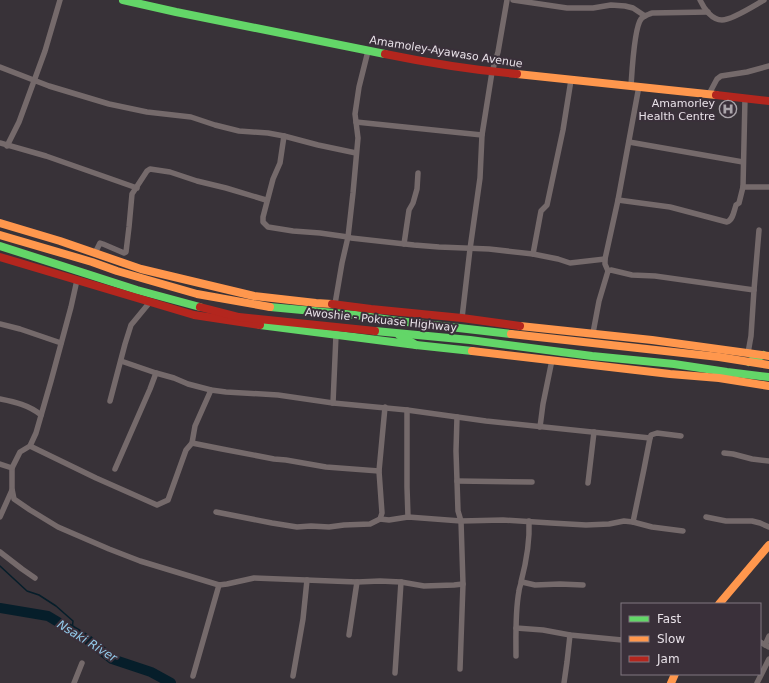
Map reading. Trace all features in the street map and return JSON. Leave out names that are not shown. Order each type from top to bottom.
[{"type":"street","points":[[7,146],[19,122],[45,51],[60,0]]},
{"type":"street","name":"Amamoley-Ayawaso Avenue","points":[[123,0],[418,61],[492,72],[769,101]]},
{"type":"street","points":[[462,318],[480,178],[482,136],[492,72],[498,52],[507,0]]},
{"type":"street","points":[[513,0],[567,8],[593,8],[610,5],[625,6],[633,8],[645,16]]},
{"type":"street","points":[[700,0],[708,12],[717,19],[721,20],[726,20],[764,0]]},
{"type":"street","points":[[593,333],[599,300],[608,271],[605,264],[605,259],[629,142],[635,86],[636,32],[638,25],[640,20],[652,13],[708,12]]},
{"type":"street","points":[[335,304],[348,236],[354,193],[358,138],[355,114],[359,87],[368,51]]},
{"type":"street","points":[[709,94],[717,79],[721,76],[747,72],[769,66]]},
{"type":"street","points":[[0,67],[49,86],[109,104],[147,112],[191,117],[239,131],[268,133],[284,136],[356,153]]},
{"type":"street","points":[[533,254],[541,211],[547,205],[563,130],[571,80]]},
{"type":"street","points":[[618,200],[670,207],[727,222],[730,221],[736,205],[739,203],[743,187],[745,98]]},
{"type":"street","points":[[356,122],[482,136]]},
{"type":"street","points":[[284,136],[280,163],[266,200],[263,217],[263,222],[268,227],[404,244],[489,249],[533,254],[553,257],[570,263],[605,259]]},
{"type":"street","points":[[629,142],[743,162]]},
{"type":"street","points":[[0,143],[46,156],[137,188]]},
{"type":"street","points":[[95,253],[100,243],[124,253],[126,252],[132,194],[147,171],[150,169],[170,172],[266,200]]},
{"type":"street","points":[[404,244],[409,210],[413,203],[417,189],[418,173]]},
{"type":"street","points":[[743,187],[769,187]]},
{"type":"street","points":[[0,222],[141,269],[254,296],[462,318],[544,329],[593,333],[622,338],[652,340],[748,358],[766,356]]},
{"type":"street","points":[[748,358],[751,336],[758,230]]},
{"type":"street","name":"Awoshie - Pokuase Highway","points":[[0,235],[197,294],[274,308],[356,315],[406,322],[719,357],[748,358],[769,365]]},
{"type":"street","name":"Awoshie - Pokuase Highway","points":[[0,246],[137,290],[240,316],[397,334],[470,340],[592,356],[674,364],[769,377]]},
{"type":"street","points":[[0,257],[194,315],[242,323],[416,346],[719,378],[769,386]]},
{"type":"street","points":[[608,271],[612,270],[632,275],[662,277],[754,290]]},
{"type":"street","points":[[110,281],[117,271]]},
{"type":"street","points":[[77,280],[36,433],[30,446],[20,452],[12,468],[12,489],[14,499],[58,526],[109,549],[140,561],[218,585],[254,578],[357,582],[402,582],[424,586],[463,584]]},
{"type":"street","points":[[110,401],[131,325],[150,302]]},
{"type":"street","points":[[0,324],[20,328],[61,343]]},
{"type":"street","points":[[397,334],[416,346]]},
{"type":"street","points":[[333,402],[336,335]]},
{"type":"street","points":[[540,427],[544,397],[552,360]]},
{"type":"street","points":[[121,361],[188,384],[211,390],[278,395],[540,427],[650,438]]},
{"type":"street","points":[[115,469],[156,373]]},
{"type":"street","points":[[30,446],[96,478],[157,505],[168,500],[186,450],[192,443],[195,426],[211,390]]},
{"type":"street","points":[[0,399],[23,405],[33,409],[41,415]]},
{"type":"street","points":[[380,519],[382,513],[379,471],[385,407]]},
{"type":"street","points":[[408,410],[408,517]]},
{"type":"street","points":[[457,417],[456,451],[458,511],[461,521],[463,584],[460,669]]},
{"type":"street","points":[[588,483],[594,432]]},
{"type":"street","points":[[633,522],[651,435],[657,433],[681,436]]},
{"type":"street","points":[[192,443],[274,459],[379,471]]},
{"type":"street","points":[[724,453],[769,461]]},
{"type":"street","points":[[0,464],[12,468]]},
{"type":"street","points":[[457,480],[532,482]]},
{"type":"street","points":[[0,517],[12,489]]},
{"type":"street","points":[[216,512],[272,524],[297,526],[336,527],[344,525],[370,524],[380,519],[389,520],[408,517],[461,521],[503,520],[586,525],[609,524],[624,521],[652,527],[683,531]]},
{"type":"street","points":[[706,517],[726,521],[752,521],[769,527]]},
{"type":"street","points":[[516,656],[517,606],[529,541],[529,521]]},
{"type":"street","points":[[720,603],[769,545]]},
{"type":"street","points":[[0,552],[35,578]]},
{"type":"street","points":[[293,676],[303,619],[307,580]]},
{"type":"street","points":[[349,635],[357,582]]},
{"type":"street","points":[[395,673],[402,582]]},
{"type":"street","points":[[522,582],[535,585],[583,585]]},
{"type":"street","points":[[193,676],[218,585]]},
{"type":"street","points":[[516,628],[621,640]]},
{"type":"street","points":[[564,683],[570,635]]},
{"type":"street","points":[[765,645],[769,636]]},
{"type":"street","points":[[757,683],[769,659]]},
{"type":"street","points":[[74,683],[82,663]]},
{"type":"waterway","points":[[0,566],[27,591],[39,595],[56,606],[73,621],[72,630]]},
{"type":"waterway","name":"Nsaki River","points":[[0,608],[48,616],[88,640],[112,659],[151,672],[171,683]]},
{"type":"traffic: fast","points":[[123,0],[385,54]]},
{"type":"traffic: fast","points":[[0,246],[137,290],[200,307]]},
{"type":"traffic: fast","points":[[270,307],[356,315],[511,334]]},
{"type":"traffic: fast","points":[[260,325],[472,351]]},
{"type":"traffic: fast","points":[[375,331],[470,340],[592,356],[674,364],[769,377]]},
{"type":"traffic: fast","points":[[399,335],[416,345]]},
{"type":"traffic: fast","points":[[749,362],[763,355]]},
{"type":"traffic: slow","points":[[517,74],[716,95]]},
{"type":"traffic: slow","points":[[0,223],[60,241],[141,269],[254,296],[332,304]]},
{"type":"traffic: slow","points":[[0,235],[197,294],[270,307]]},
{"type":"traffic: slow","points":[[520,326],[652,340],[769,356]]},
{"type":"traffic: slow","points":[[511,334],[719,357],[769,365]]},
{"type":"traffic: slow","points":[[472,351],[670,374],[719,378],[769,386]]},
{"type":"traffic: slow","points":[[720,603],[769,545]]},
{"type":"traffic: slow","points":[[671,683],[675,675]]},
{"type":"traffic: jam","points":[[385,54],[451,66],[517,74]]},
{"type":"traffic: jam","points":[[716,95],[769,101]]},
{"type":"traffic: jam","points":[[0,257],[194,315],[260,325]]},
{"type":"traffic: jam","points":[[332,304],[462,318],[520,326]]},
{"type":"traffic: jam","points":[[200,307],[239,317],[375,331]]},
{"type":"place","name":"Amamorley Health Centre","points":[[728,109]]}]
